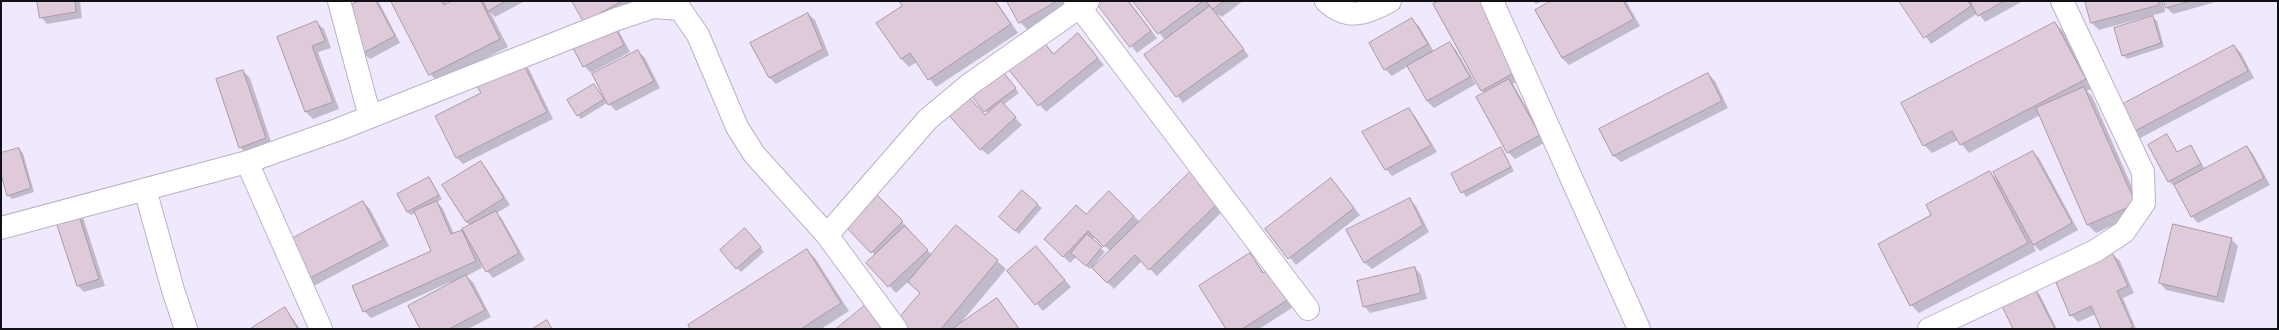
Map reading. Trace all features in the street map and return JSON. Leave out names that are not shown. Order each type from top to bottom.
[{"type":"street","points":[[339,1],[370,117]]},
{"type":"street","points":[[1326,1],[1337,11],[1356,15],[1390,1]]},
{"type":"street","points":[[1492,1],[1639,329]]},
{"type":"street","points":[[1929,329],[2095,251],[2124,232],[2144,203],[2143,172],[2062,1]]},
{"type":"street","points":[[827,235],[928,119],[970,84],[1081,4],[1308,309]]},
{"type":"street","points":[[1,228],[246,162],[370,117],[617,19],[653,7],[679,5],[698,36],[737,127],[754,154],[827,235],[896,329]]},
{"type":"street","points":[[246,162],[320,329]]},
{"type":"street","points":[[145,189],[173,290],[186,329]]},
{"type":"building","points":[[37,1],[75,1],[76,12],[40,18]]},
{"type":"building","points":[[359,1],[376,1],[395,36],[363,53],[340,11]]},
{"type":"building","points":[[391,1],[442,1],[444,5],[451,1],[481,1],[500,39],[429,75]]},
{"type":"building","points":[[483,1],[506,1],[488,11]]},
{"type":"building","points":[[572,1],[622,1],[584,22]]},
{"type":"building","points":[[899,1],[995,1],[1011,24],[928,80],[910,53],[901,59],[876,23],[902,6]]},
{"type":"building","points":[[1007,1],[1057,1],[1019,23]]},
{"type":"building","points":[[1095,1],[1128,1],[1151,31],[1130,47]]},
{"type":"building","points":[[1133,1],[1203,1],[1158,34]]},
{"type":"building","points":[[1206,1],[1224,1],[1213,9]]},
{"type":"building","points":[[1439,1],[1485,1],[1521,69],[1481,91],[1433,4]]},
{"type":"building","points":[[1551,1],[1623,1],[1634,19],[1562,58],[1535,10]]},
{"type":"building","points":[[1899,1],[1968,1],[1971,6],[1924,38]]},
{"type":"building","points":[[1970,1],[2004,1],[1978,16]]},
{"type":"building","points":[[2085,1],[2158,1],[2159,5],[2091,23]]},
{"type":"building","points":[[2164,1],[2190,1],[2166,8]]},
{"type":"building","points":[[1210,6],[1244,49],[1176,97],[1144,55]]},
{"type":"building","points":[[607,12],[624,45],[583,67],[566,35]]},
{"type":"building","points":[[808,13],[823,49],[769,78],[750,43]]},
{"type":"building","points":[[2153,16],[2161,43],[2122,56],[2114,28]]},
{"type":"building","points":[[1412,18],[1428,44],[1384,70],[1369,43]]},
{"type":"building","points":[[317,21],[325,41],[312,46],[333,102],[305,112],[277,37]]},
{"type":"building","points":[[2055,22],[2086,79],[1960,145],[1952,131],[1923,146],[1901,103]]},
{"type":"building","points":[[1078,33],[1098,58],[1038,106],[1005,65],[1040,37],[1053,54]]},
{"type":"building","points":[[1450,42],[1470,77],[1427,101],[1407,66]]},
{"type":"building","points":[[2234,45],[2248,71],[2120,139],[2106,113]]},
{"type":"building","points":[[638,50],[654,81],[608,105],[592,74]]},
{"type":"building","points":[[522,61],[547,112],[456,158],[435,116],[481,93],[476,84]]},
{"type":"building","points":[[995,62],[1016,88],[984,112],[964,86]]},
{"type":"building","points":[[243,70],[266,138],[239,148],[216,79]]},
{"type":"building","points":[[1708,73],[1722,101],[1613,156],[1599,129]]},
{"type":"building","points":[[1509,79],[1540,135],[1507,153],[1476,97]]},
{"type":"building","points":[[594,84],[604,99],[577,116],[567,100]]},
{"type":"building","points":[[2084,87],[2136,204],[2087,225],[2036,108]]},
{"type":"building","points":[[966,94],[985,115],[1001,101],[1016,117],[980,150],[946,112]]},
{"type":"building","points":[[1409,108],[1431,145],[1385,170],[1362,132]]},
{"type":"building","points":[[2167,134],[2177,152],[2191,145],[2201,164],[2168,182],[2148,145]]},
{"type":"building","points":[[2247,146],[2264,178],[2191,217],[2174,185]]},
{"type":"building","points":[[1501,147],[1511,167],[1461,193],[1451,174]]},
{"type":"building","points":[[19,148],[31,188],[7,196],[1,174],[1,153]]},
{"type":"building","points":[[2033,151],[2072,223],[2033,245],[1993,172]]},
{"type":"building","points":[[481,161],[504,198],[466,222],[442,185]]},
{"type":"building","points":[[1990,171],[2028,243],[1910,306],[1878,244],[1931,215],[1926,205]]},
{"type":"building","points":[[1190,172],[1219,202],[1149,270],[1135,255],[1107,283],[1092,268]]},
{"type":"building","points":[[429,177],[439,195],[407,212],[397,194]]},
{"type":"building","points":[[1331,178],[1354,208],[1288,259],[1265,229]]},
{"type":"building","points":[[1022,190],[1038,204],[1015,231],[999,217]]},
{"type":"building","points":[[873,191],[903,221],[871,253],[841,222]]},
{"type":"building","points":[[1109,191],[1134,216],[1104,247],[1088,231],[1063,257],[1044,239],[1076,205],[1086,214]]},
{"type":"building","points":[[1410,198],[1423,225],[1364,263],[1346,230]]},
{"type":"building","points":[[363,201],[383,240],[300,283],[280,245]]},
{"type":"building","points":[[437,201],[451,234],[462,230],[476,261],[363,312],[352,286],[431,251],[414,211]]},
{"type":"building","points":[[76,206],[99,279],[77,286],[53,213]]},
{"type":"building","points":[[496,211],[519,253],[486,272],[462,229]]},
{"type":"building","points":[[2173,224],[2232,238],[2217,297],[2159,283]]},
{"type":"building","points":[[956,225],[998,260],[941,329],[905,329],[896,321],[920,293],[908,282]]},
{"type":"building","points":[[905,226],[928,250],[888,287],[866,263]]},
{"type":"building","points":[[745,228],[761,247],[736,269],[720,250]]},
{"type":"building","points":[[1087,234],[1102,247],[1086,266],[1071,253]]},
{"type":"building","points":[[1036,246],[1065,280],[1035,305],[1007,271]]},
{"type":"building","points":[[807,249],[841,303],[801,329],[690,329],[688,325]]},
{"type":"building","points":[[1250,253],[1263,273],[1280,262],[1300,292],[1242,329],[1226,329],[1199,286]]},
{"type":"building","points":[[2113,254],[2128,286],[2117,291],[2133,327],[2129,329],[2101,329],[2091,306],[2070,316],[2055,280]]},
{"type":"building","points":[[1415,267],[1421,293],[1363,307],[1357,281]]},
{"type":"building","points":[[466,275],[485,310],[449,329],[420,329],[408,306]]},
{"type":"building","points":[[2034,287],[2055,329],[2013,329],[2001,304]]},
{"type":"building","points":[[874,298],[891,319],[878,329],[836,329]]},
{"type":"building","points":[[997,298],[1019,329],[952,329]]},
{"type":"building","points":[[285,307],[298,329],[250,329]]},
{"type":"building","points":[[547,320],[552,329],[532,329]]}]
